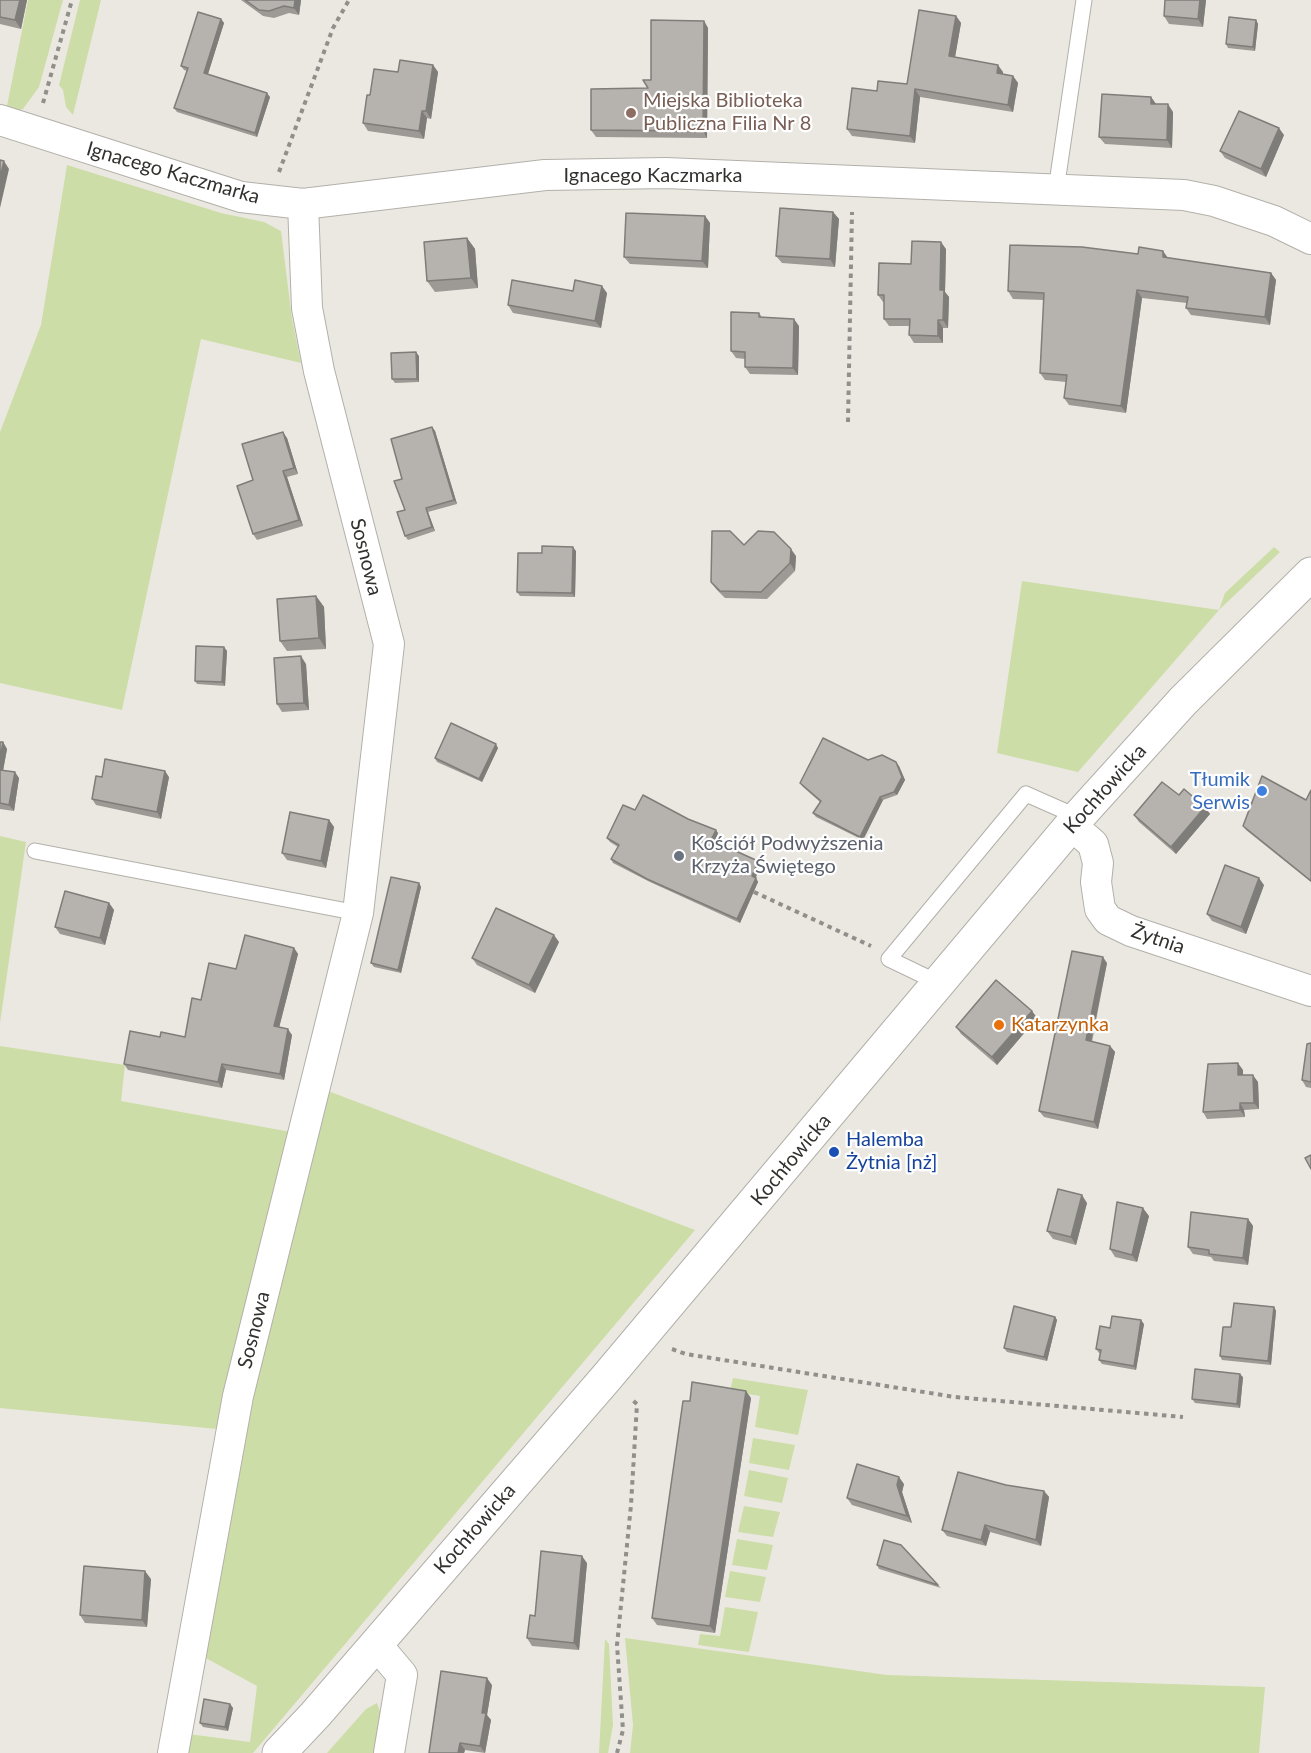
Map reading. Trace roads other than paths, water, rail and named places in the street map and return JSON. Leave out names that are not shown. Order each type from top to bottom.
[{"type":"street","name":"Ignacego Kaczmarka","points":[[0,120],[242,197],[303,204],[545,175],[666,173],[1184,195],[1214,201],[1274,221],[1311,238]]},
{"type":"street","name":"Sosnowa","points":[[173,1753],[238,1396],[358,913],[389,644],[319,371],[307,308],[303,204]]},
{"type":"street","name":"Kochłowicka","points":[[279,1753],[607,1377],[1075,821],[1183,701],[1311,574]]},
{"type":"street","name":"Żytnia","points":[[1075,821],[1094,844],[1098,863],[1096,882],[1100,909],[1108,920],[1131,931],[1311,991]]},
{"type":"street","points":[[376,1644],[402,1675],[389,1753]]},
{"type":"lane","points":[[1056,190],[1084,0]]},
{"type":"lane","points":[[939,983],[889,959],[1026,794],[1075,821]]},
{"type":"lane","points":[[35,851],[358,913]]},
{"type":"place","name":"Miejska Biblioteka Publiczna Filia Nr 8","points":[[631,113]]},
{"type":"place","name":"Tłumik Serwis","points":[[1262,791]]},
{"type":"place","name":"Kościół Podwyższenia Krzyża Świętego","points":[[679,856]]},
{"type":"place","name":"Katarzynka","points":[[999,1025]]},
{"type":"place","name":"Halemba Żytnia [nż]","points":[[834,1152]]}]
